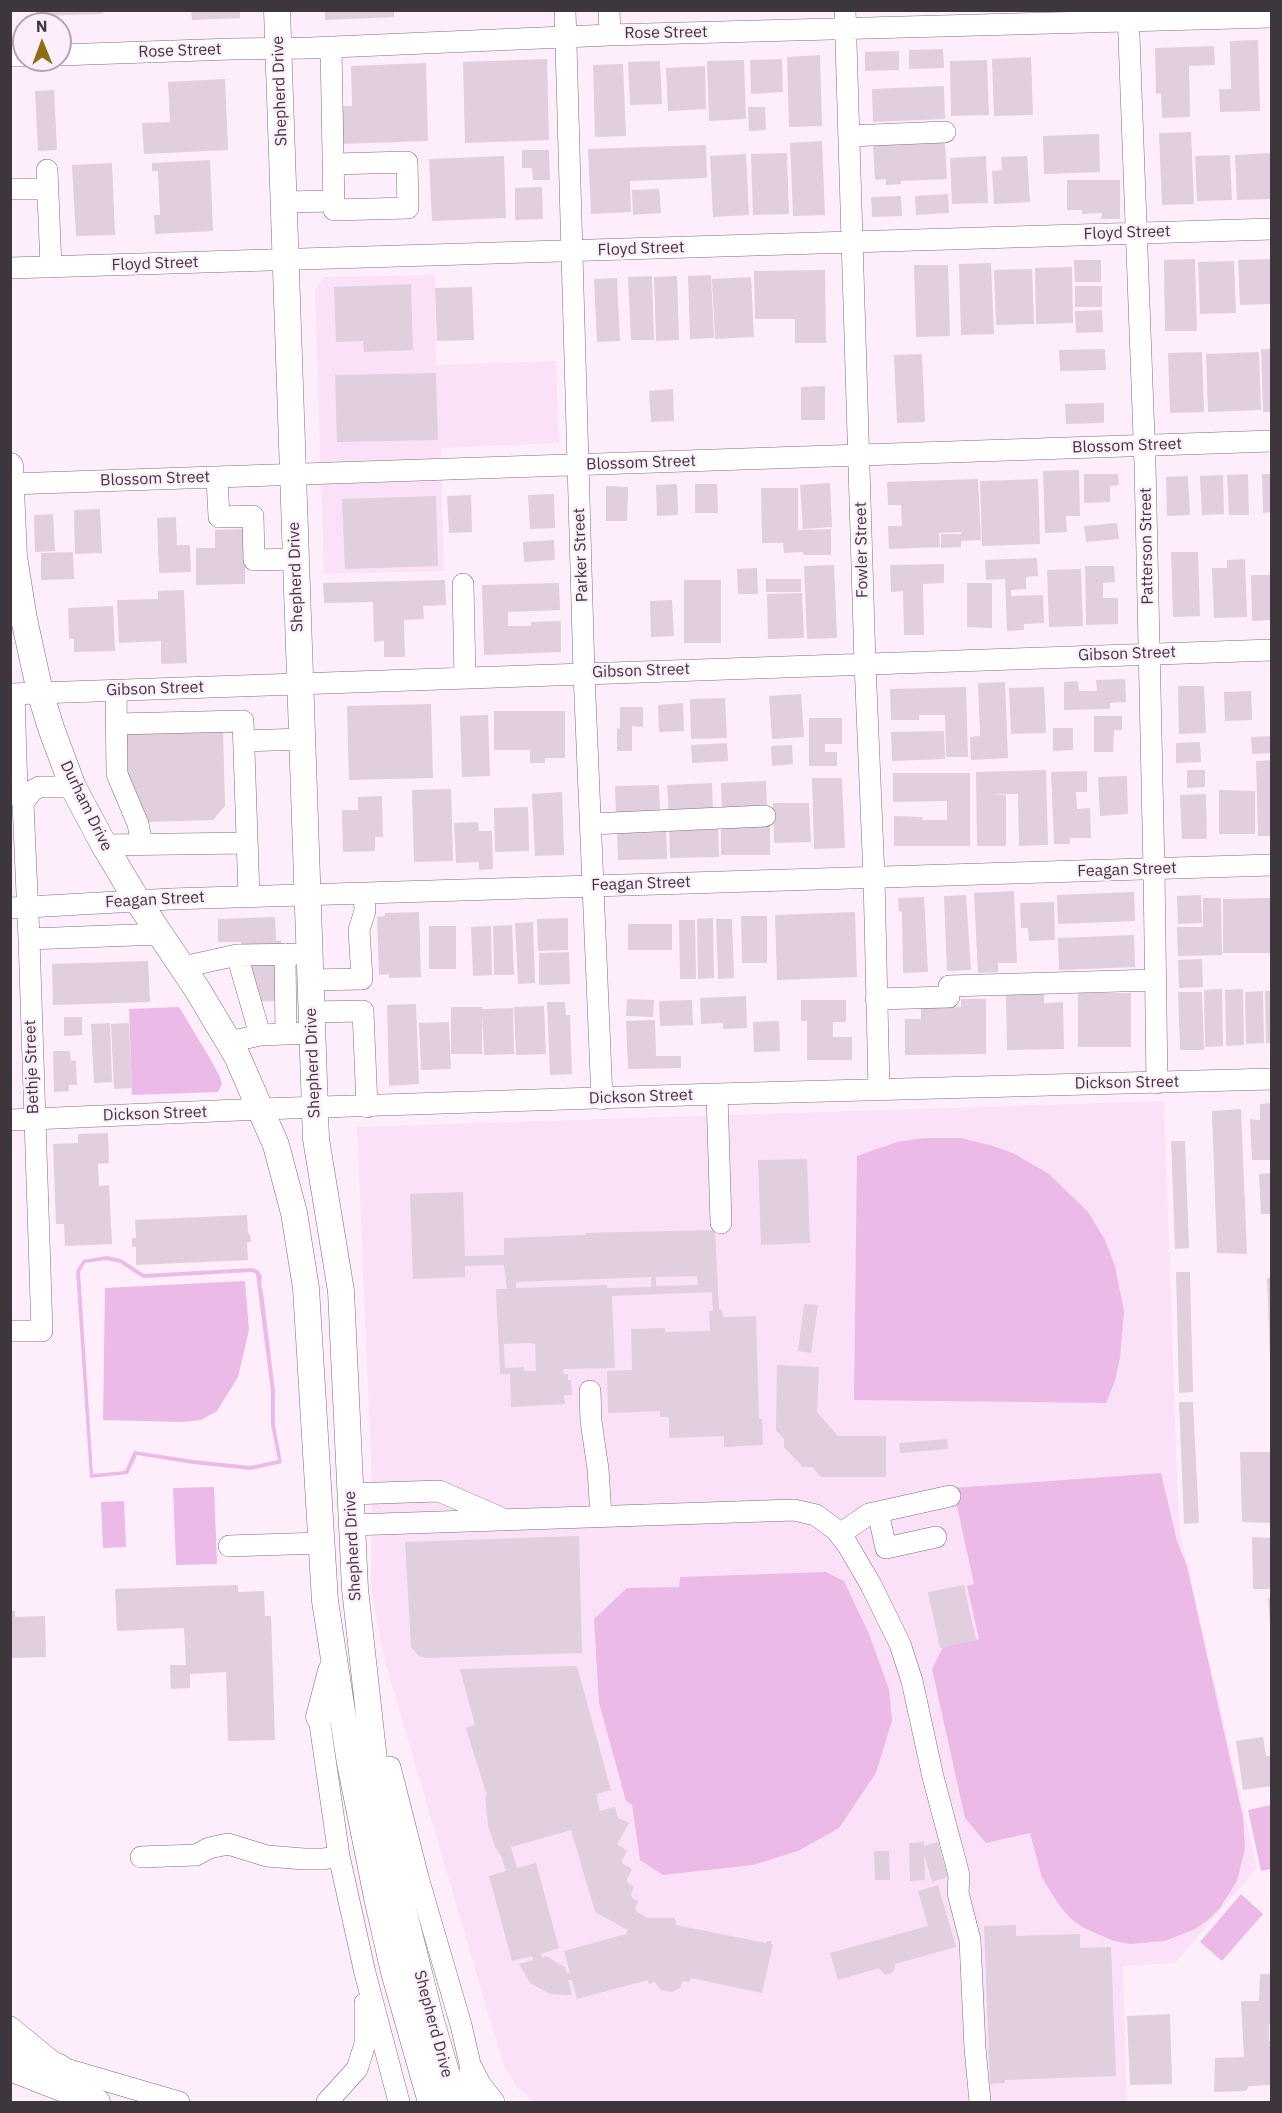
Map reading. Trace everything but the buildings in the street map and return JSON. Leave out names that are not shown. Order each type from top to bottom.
[{"type":"main road","name":"Shepherd Drive","points":[[277,10],[308,895],[297,954],[310,980],[315,1108],[321,1171],[341,1291],[351,1526],[362,1659],[374,1760],[431,2103]]},
{"type":"main road","name":"Durham Drive","points":[[10,466],[14,557],[24,619],[40,692],[73,787],[137,900],[183,967],[229,1042],[261,1109]]},
{"type":"main road","name":"Shepherd Drive","points":[[261,1109],[276,1145],[294,1213],[306,1288],[325,1601],[350,1763],[366,1846],[391,1960],[455,2103]]},
{"type":"main road","points":[[319,1504],[331,1516],[351,1526]]},
{"type":"main road","points":[[319,1717],[334,1659]]},
{"type":"main road","points":[[362,1659],[390,1767]]},
{"type":"main road","points":[[10,2048],[59,2067]]},
{"type":"main road","points":[[10,2068],[97,2103]]},
{"type":"street","name":"Parker Street","points":[[565,10],[584,673],[602,1099]]},
{"type":"street","points":[[609,10],[610,35]]},
{"type":"street","name":"Rose Street","points":[[72,55],[566,37],[846,20],[1128,16],[1272,17]]},
{"type":"street","name":"Patterson Street","points":[[1128,16],[1144,446],[1154,870],[1156,1083]]},
{"type":"street","name":"Fowler Street","points":[[846,20],[879,1089]]},
{"type":"street","points":[[331,47],[334,210],[408,208],[407,162],[334,164]]},
{"type":"street","points":[[849,136],[945,132]]},
{"type":"street","points":[[10,189],[47,179],[51,267]]},
{"type":"street","points":[[284,202],[334,201]]},
{"type":"street","name":"Floyd Street","points":[[10,268],[1272,229]]},
{"type":"street","name":"Blossom Street","points":[[11,484],[1272,441]]},
{"type":"street","points":[[217,477],[219,517],[253,516],[254,560],[296,559]]},
{"type":"street","points":[[463,584],[465,678]]},
{"type":"street","name":"Gibson Street","points":[[12,694],[1272,650]]},
{"type":"street","points":[[116,690],[117,774],[138,824],[142,844]]},
{"type":"street","name":"Bethje Street","points":[[10,1331],[42,1331],[29,939],[19,908],[12,694]]},
{"type":"street","points":[[116,724],[243,731],[302,739]]},
{"type":"street","points":[[243,731],[249,896]]},
{"type":"street","points":[[16,803],[39,787],[73,787]]},
{"type":"street","points":[[591,824],[765,816]]},
{"type":"street","points":[[104,845],[248,843]]},
{"type":"street","name":"Feagan Street","points":[[19,908],[137,900],[249,896],[1272,866]]},
{"type":"street","points":[[310,980],[362,980],[359,930],[365,911],[364,894]]},
{"type":"street","points":[[29,939],[161,934]]},
{"type":"street","points":[[183,967],[237,955],[297,954],[286,1034]]},
{"type":"street","points":[[237,955],[260,1035]]},
{"type":"street","points":[[876,999],[949,997],[949,986],[1155,980]]},
{"type":"street","points":[[229,1042],[260,1035],[286,1034],[311,1022],[363,1011],[367,1107]]},
{"type":"street","name":"Dickson Street","points":[[10,1120],[261,1109],[1272,1078]]},
{"type":"street","points":[[717,1094],[721,1223]]},
{"type":"street","points":[[590,1391],[601,1516]]},
{"type":"street","points":[[350,1494],[439,1491],[505,1519]]},
{"type":"street","points":[[439,1491],[444,1500],[444,1521]]},
{"type":"street","points":[[398,1492],[400,1523]]},
{"type":"street","points":[[840,1534],[869,1514],[950,1496]]},
{"type":"street","points":[[351,1526],[794,1510],[816,1515],[840,1534],[860,1564],[900,1644],[912,1681],[933,1777],[959,1875],[958,1893],[970,1940],[980,2103]]},
{"type":"street","points":[[878,1512],[886,1548],[936,1537]]},
{"type":"street","points":[[229,1546],[321,1543]]},
{"type":"street","points":[[319,1717],[339,1856],[365,1973],[399,2103]]},
{"type":"street","points":[[390,1767],[419,1881],[461,2025],[470,2064],[470,2103]]},
{"type":"street","points":[[141,1857],[196,1855],[209,1848],[228,1844],[267,1856],[323,1859],[339,1856]]},
{"type":"street","points":[[327,2103],[357,2069],[365,2044],[365,1973]]},
{"type":"street","points":[[10,2027],[59,2067],[179,2103]]},
{"type":"street","points":[[470,2064],[480,2084],[494,2103]]},
{"type":"shaded area","points":[[435,275],[436,365],[556,361],[559,443],[441,448],[444,571],[324,574],[315,290],[324,277]]},
{"type":"shaded area","points":[[179,1007],[220,1077],[222,1084],[218,1092],[132,1095],[129,1009]]},
{"type":"shaded area","points":[[1164,1101],[1179,1528],[1257,1868],[1175,1963],[1123,1966],[1127,2102],[537,2102],[531,2099],[517,2087],[503,2064],[384,1658],[371,1587],[372,1485],[357,1127]]},
{"type":"shaded area","points":[[924,1138],[961,1138],[1013,1153],[1049,1174],[1088,1212],[1105,1240],[1115,1266],[1124,1311],[1120,1358],[1115,1381],[1106,1403],[854,1400],[857,1156],[897,1142]]},
{"type":"shaded area","points":[[107,1256],[121,1259],[144,1274],[252,1268],[258,1270],[262,1276],[261,1285],[275,1391],[275,1425],[282,1463],[251,1470],[137,1455],[128,1474],[90,1478],[76,1271],[83,1260]],"holes":[[[106,1260],[120,1263],[143,1278],[252,1272],[256,1274],[271,1391],[271,1425],[278,1460],[250,1466],[134,1451],[125,1471],[93,1474],[80,1272],[85,1263]]]},
{"type":"shaded area","points":[[245,1281],[249,1330],[238,1377],[217,1411],[201,1420],[182,1422],[103,1420],[105,1288]]},
{"type":"shaded area","points":[[1161,1473],[1177,1541],[1187,1566],[1243,1817],[1245,1849],[1237,1881],[1220,1908],[1208,1920],[1195,1929],[1165,1941],[1130,1944],[1114,1941],[1084,1928],[1070,1918],[1042,1878],[1030,1833],[986,1843],[965,1818],[932,1669],[943,1647],[979,1639],[967,1586],[974,1584],[953,1488]]},
{"type":"shaded area","points":[[214,1487],[217,1564],[176,1565],[173,1488]]},
{"type":"shaded area","points":[[124,1501],[126,1547],[103,1548],[101,1502]]},
{"type":"shaded area","points":[[826,1572],[844,1581],[869,1634],[889,1689],[892,1721],[876,1773],[839,1828],[798,1851],[753,1865],[663,1875],[640,1860],[632,1805],[626,1801],[599,1703],[594,1619],[627,1588],[679,1587],[680,1577]]},
{"type":"shaded area","points":[[1271,1805],[1271,1869],[1261,1871],[1248,1810]]},
{"type":"shaded area","points":[[1241,1894],[1263,1914],[1222,1961],[1200,1942]]}]
